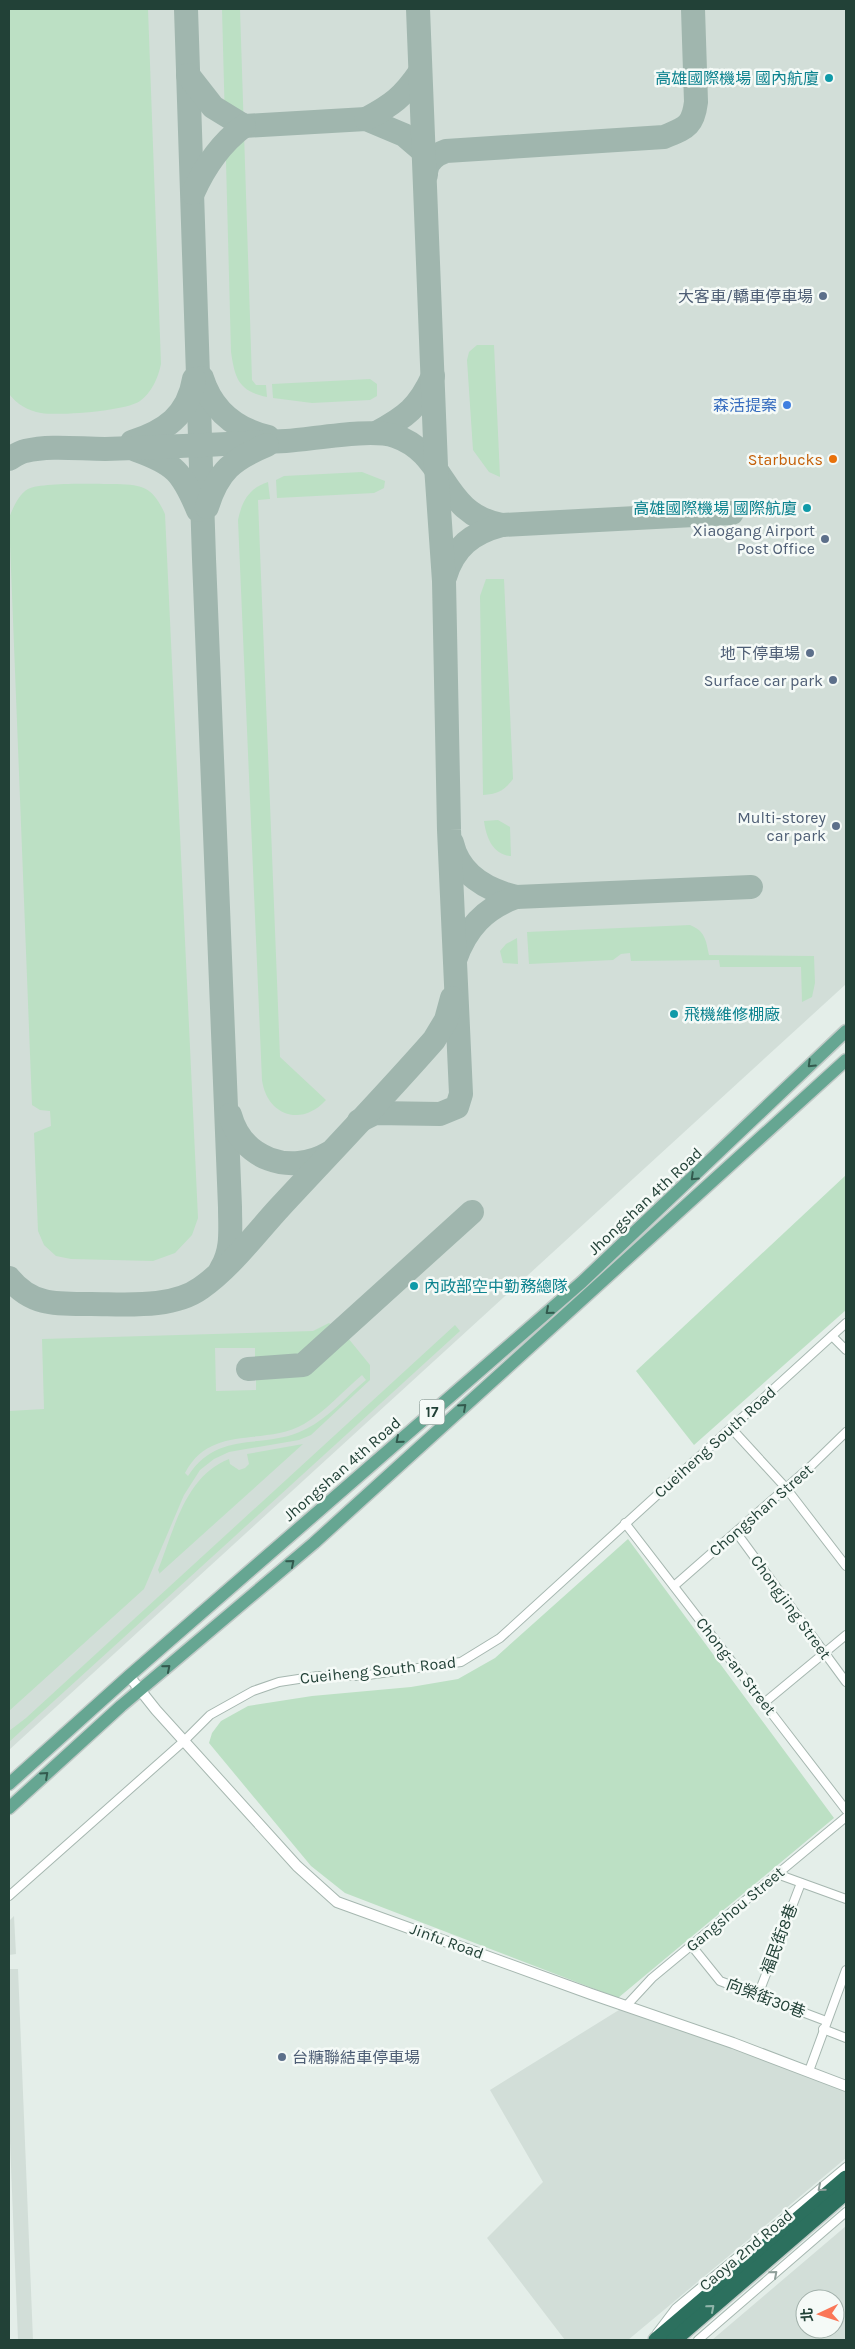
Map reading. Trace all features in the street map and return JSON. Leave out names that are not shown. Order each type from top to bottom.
[{"type":"highway","points":[[654,2340],[846,2178]]},
{"type":"highway","points":[[674,2340],[846,2192]]},
{"type":"main road","name":"Jhongshan 4th Road","points":[[9,1784],[129,1676],[582,1282],[846,1031]]},
{"type":"main road","name":"Jhongshan 4th Road","points":[[9,1808],[141,1690],[314,1543],[846,1060]]},
{"type":"street","name":"Cueiheng South Road","points":[[9,1896],[184,1741],[210,1715],[253,1691],[279,1682],[318,1676],[361,1676],[461,1662],[500,1638],[846,1323]]},
{"type":"street","points":[[832,1336],[846,1350]]},
{"type":"street","points":[[731,1428],[786,1488],[846,1566]]},
{"type":"street","name":"Chongshan Street","points":[[674,1586],[845,1437]]},
{"type":"street","name":"Chong-an Street","points":[[625,1523],[846,1810]]},
{"type":"street","name":"Chongjing Street","points":[[736,1532],[846,1682]]},
{"type":"street","points":[[764,1703],[846,1635]]},
{"type":"street","name":"Jinfu Road","points":[[129,1676],[184,1741],[297,1866],[337,1902],[809,2071],[846,2086]]},
{"type":"street","name":"Gangshou Street","points":[[626,2005],[652,1978],[691,1945],[844,1821]]},
{"type":"street","points":[[777,1874],[846,1899]]},
{"type":"street","name":"福民街8巷","points":[[758,1995],[801,1883]]},
{"type":"street","name":"向榮街30巷","points":[[691,1945],[720,1981],[826,2021]]},
{"type":"street","points":[[809,2071],[846,1970]]},
{"type":"street","points":[[823,2029],[846,2038]]},
{"type":"street","name":"Caoya 2nd Road","points":[[654,2340],[676,2308],[846,2166]]},
{"type":"street","points":[[698,2340],[846,2212]]},
{"type":"shaded area","points":[[9,9],[846,9],[846,984],[9,1750]]},
{"type":"shaded area","points":[[14,1916],[16,1954],[9,1955],[9,1921]]},
{"type":"shaded area","points":[[9,1969],[18,1969],[33,2340],[18,2340],[9,2117]]},
{"type":"shaded area","points":[[627,2005],[846,2086],[846,2158],[628,2340],[565,2340],[487,2238],[543,2182],[490,2090]]},
{"type":"shaded area","points":[[846,2226],[846,2340],[712,2340]]},
{"type":"green space","points":[[9,9],[148,9],[161,364],[151,389],[140,401],[133,405],[92,412],[50,414],[32,411],[9,394]]},
{"type":"green space","points":[[222,9],[240,9],[252,380],[256,385],[266,385],[267,397],[250,391],[240,382],[234,369],[231,352]]},
{"type":"green space","points":[[477,345],[494,345],[500,477],[489,472],[473,450],[467,360],[469,352]]},
{"type":"green space","points":[[370,379],[377,384],[377,396],[370,400],[312,403],[273,398],[272,384]]},
{"type":"green space","points":[[362,472],[385,481],[384,488],[374,493],[277,498],[276,480],[284,476]]},
{"type":"green space","points":[[268,482],[270,499],[258,500],[280,1057],[326,1100],[317,1108],[297,1115],[287,1114],[271,1102],[265,1092],[262,1080],[238,520],[247,496],[256,488]]},
{"type":"green space","points":[[45,485],[135,485],[152,493],[165,514],[198,1218],[192,1235],[175,1253],[153,1261],[71,1259],[56,1256],[44,1245],[38,1231],[34,1133],[51,1126],[50,1111],[40,1110],[32,1105],[9,518],[16,502],[28,489]]},
{"type":"green space","points":[[486,579],[504,579],[513,779],[500,791],[483,795],[480,596]]},
{"type":"green space","points":[[498,820],[510,827],[511,856],[499,852],[491,844],[486,833],[484,821]]},
{"type":"green space","points":[[690,925],[702,933],[709,955],[814,956],[815,983],[812,997],[802,1002],[801,967],[720,967],[719,960],[631,961],[630,953],[621,954],[613,960],[529,964],[527,932]]},
{"type":"green space","points":[[517,938],[518,964],[503,963],[500,951],[506,944]]},
{"type":"green space","points":[[846,1175],[846,1310],[694,1445],[636,1371]]},
{"type":"green space","points":[[329,1323],[335,1327],[299,1360],[255,1362],[255,1348],[215,1348],[216,1391],[256,1390],[256,1376],[304,1371],[344,1337],[348,1338],[370,1365],[370,1380],[311,1435],[299,1440],[229,1452],[214,1459],[200,1470],[184,1495],[144,1589],[9,1711],[9,1411],[44,1409],[42,1339],[313,1331]],"holes":[[[362,1375],[366,1380],[330,1413],[306,1429],[274,1439],[228,1446],[200,1461],[188,1476],[185,1473],[196,1457],[209,1447],[239,1438],[288,1431],[312,1419]]]},
{"type":"green space","points":[[455,1325],[460,1331],[9,1742],[9,1731],[26,1718]]},
{"type":"green space","points":[[303,1444],[160,1574],[158,1570],[183,1506],[191,1491],[214,1467],[229,1459],[230,1464],[239,1470],[249,1464],[247,1454]]},
{"type":"green space","points":[[628,1539],[834,1818],[618,1998],[345,1893],[311,1866],[209,1743],[212,1733],[221,1721],[248,1706],[312,1696],[411,1687],[458,1679],[495,1658]]},
{"type":"taxiway","points":[[186,9],[204,559],[230,1207],[229,1247],[221,1269]]},
{"type":"taxiway","points":[[359,1121],[375,1113],[440,1114],[457,1107],[461,1094],[449,830],[444,581],[436,466],[418,9]]},
{"type":"taxiway","points":[[426,175],[429,163],[446,151],[664,137],[683,129],[693,117],[696,102],[693,9]]},
{"type":"taxiway","points":[[366,119],[396,100],[420,72]]},
{"type":"taxiway","points":[[188,75],[213,107],[244,126],[366,119],[404,135],[425,153]]},
{"type":"taxiway","points":[[193,193],[214,156],[244,126]]},
{"type":"taxiway","points":[[376,433],[396,422],[411,410],[428,387],[433,376]]},
{"type":"taxiway","points":[[202,378],[212,400],[226,416],[245,429],[268,437]]},
{"type":"taxiway","points":[[132,442],[155,433],[173,420],[186,403],[194,379]]},
{"type":"taxiway","points":[[9,459],[23,452],[45,448],[105,449],[286,441],[342,435],[384,434],[395,436],[412,445],[425,456],[455,497],[467,509],[482,519],[502,525]]},
{"type":"taxiway","points":[[207,507],[216,484],[228,468],[236,461],[267,445]]},
{"type":"taxiway","points":[[136,450],[160,460],[176,471],[182,478],[198,510]]},
{"type":"taxiway","points":[[445,577],[453,557],[459,549],[473,537],[502,525],[732,513]]},
{"type":"taxiway","points":[[452,843],[461,864],[476,879],[495,890],[516,897]]},
{"type":"taxiway","points":[[455,960],[465,938],[478,921],[495,907],[516,897],[751,887]]},
{"type":"taxiway","points":[[9,1278],[18,1287],[36,1299],[67,1304],[148,1304],[176,1299],[189,1295],[201,1288],[233,1260],[434,1040],[446,1020],[452,998]]},
{"type":"taxiway","points":[[230,1115],[236,1130],[245,1143],[269,1159],[284,1163],[299,1163],[314,1160],[329,1153]]},
{"type":"taxiway","points":[[248,1369],[303,1365],[472,1212]]},
{"type":"place","name":"高雄國際機場 國內航廈","points":[[829,78]]},
{"type":"place","name":"大客車/轎車停車場","points":[[823,296]]},
{"type":"place","name":"森活提案","points":[[787,405]]},
{"type":"place","name":"Starbucks","points":[[833,459]]},
{"type":"place","name":"高雄國際機場 國際航廈","points":[[807,508]]},
{"type":"place","name":"Xiaogang Airport Post Office","points":[[825,539]]},
{"type":"place","name":"地下停車場","points":[[810,653]]},
{"type":"place","name":"Surface car park","points":[[833,680]]},
{"type":"place","name":"Multi-storey car park","points":[[836,826]]},
{"type":"place","name":"飛機維修棚廠","points":[[674,1014]]},
{"type":"place","name":"內政部空中勤務總隊","points":[[414,1286]]},
{"type":"place","name":"台糖聯結車停車場","points":[[282,2057]]}]
